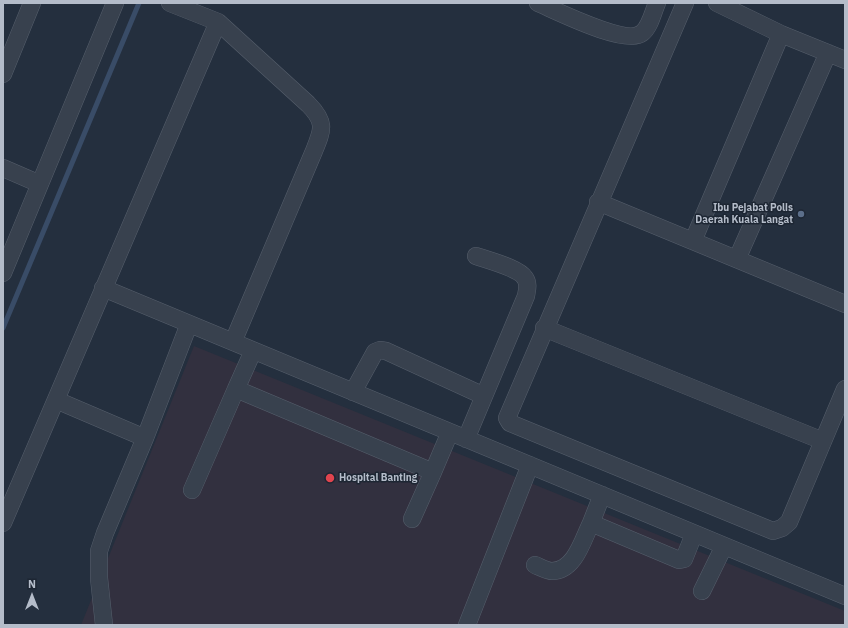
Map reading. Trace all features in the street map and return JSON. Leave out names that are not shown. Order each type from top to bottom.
[{"type":"street","points":[[3,74],[32,3]]},
{"type":"street","points":[[3,273],[115,3]]},
{"type":"street","points":[[170,3],[218,22],[308,104],[320,117],[322,126],[314,151],[233,342]]},
{"type":"street","points":[[538,3],[615,34],[635,36],[641,35],[645,30],[657,3]]},
{"type":"street","points":[[685,3],[598,202],[508,412],[507,418],[510,423],[774,531],[782,528],[789,522],[845,389]]},
{"type":"street","points":[[716,3],[781,34],[845,60]]},
{"type":"street","points":[[3,523],[218,22]]},
{"type":"street","points":[[693,241],[781,34]]},
{"type":"street","points":[[737,259],[828,53]]},
{"type":"street","points":[[3,168],[40,184]]},
{"type":"street","points":[[598,202],[845,304]]},
{"type":"street","points":[[466,438],[526,296],[528,288],[525,278],[517,272],[476,256]]},
{"type":"street","points":[[103,288],[845,596]]},
{"type":"street","points":[[104,625],[99,578],[99,551],[189,324]]},
{"type":"street","points":[[544,328],[823,442]]},
{"type":"street","points":[[353,392],[375,352],[380,350],[386,351],[484,396]]},
{"type":"street","points":[[192,490],[253,351]]},
{"type":"street","points":[[236,389],[432,472]]},
{"type":"street","points":[[56,400],[145,438]]},
{"type":"street","points":[[412,519],[450,432]]},
{"type":"street","points":[[466,625],[530,465]]},
{"type":"street","points":[[534,565],[551,571],[562,570],[568,566],[575,556],[591,523],[602,495]]},
{"type":"street","points":[[591,523],[679,560],[684,559],[694,534]]},
{"type":"street","points":[[702,591],[724,546]]},
{"type":"shaded area","name":"Hospital Banting","points":[[194,346],[845,611],[845,625],[81,625]]},
{"type":"waterway","points":[[3,328],[139,3]]},
{"type":"place","name":"Ibu Pejabat Polis Daerah Kuala Langat","points":[[801,214]]},
{"type":"place","name":"Hospital Banting","points":[[330,478]]}]
